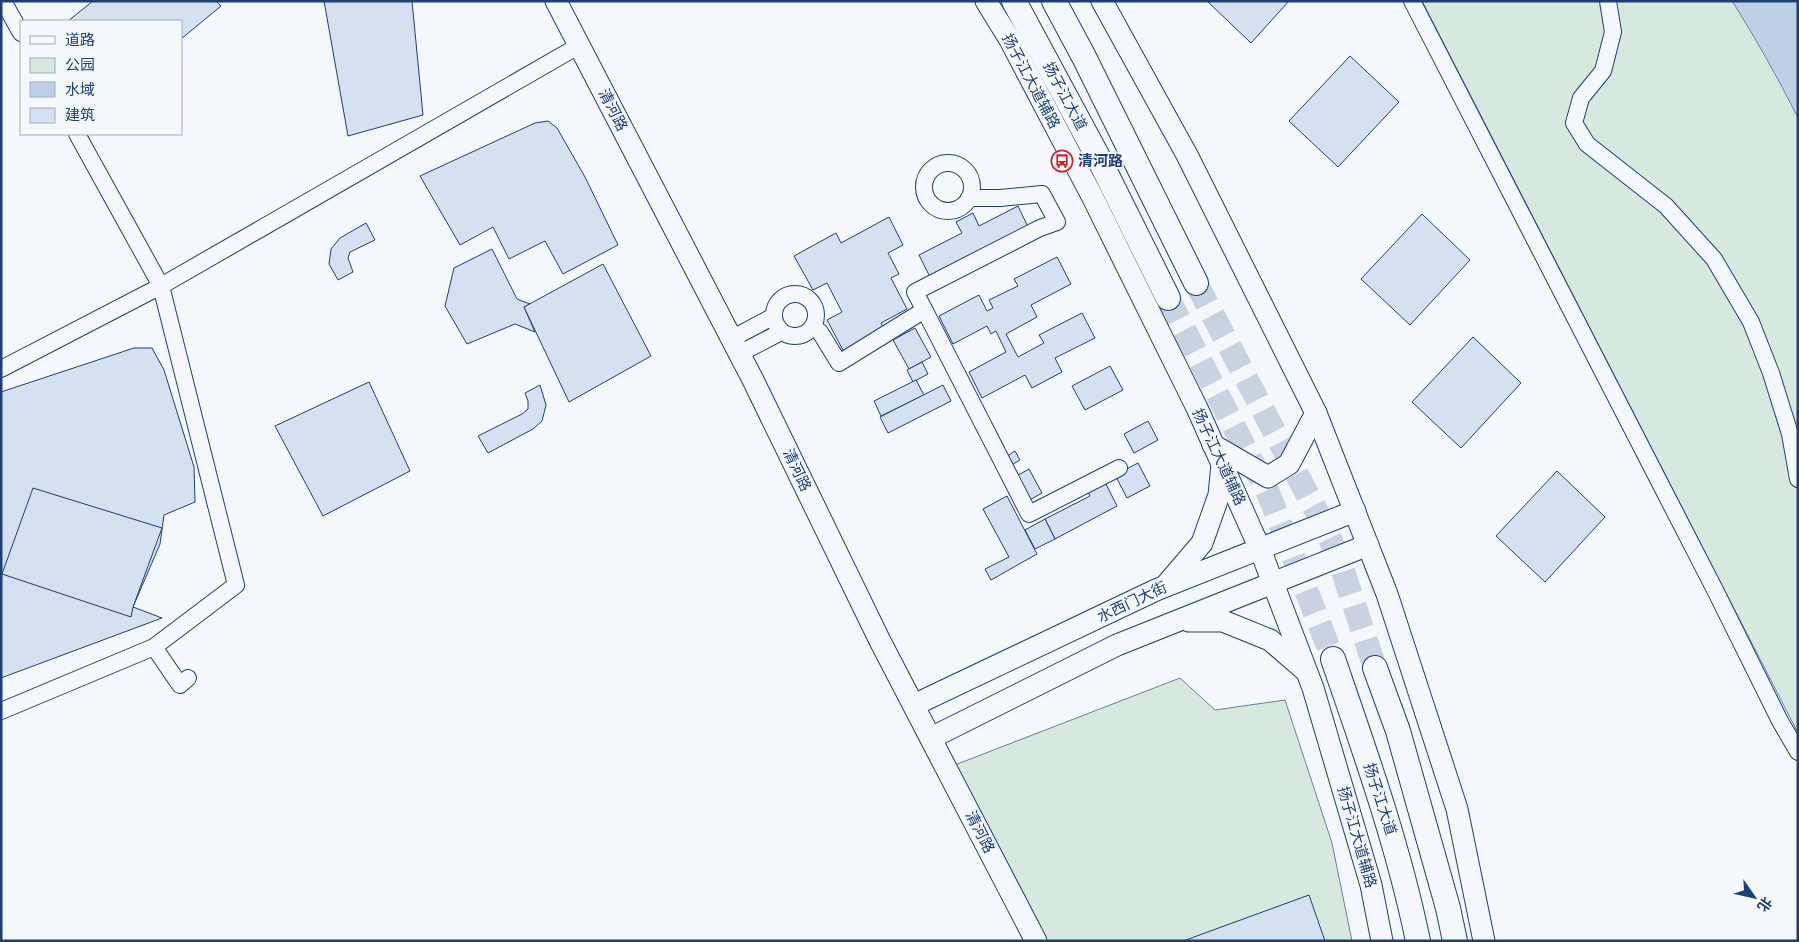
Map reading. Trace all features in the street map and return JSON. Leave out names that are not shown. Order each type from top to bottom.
[{"type":"highway","name":"扬子江大道","points":[[1014,1],[1098,157],[1168,298]]},
{"type":"highway","points":[[1054,1],[1196,283]]},
{"type":"highway","name":"扬子江大道","points":[[1333,659],[1385,814],[1408,892],[1418,941]]},
{"type":"highway","points":[[1375,668],[1398,731],[1448,908],[1454,941]]},
{"type":"main road","name":"清河路","points":[[556,1],[735,346],[914,705],[1036,941]]},
{"type":"main road","name":"扬子江大道辅路","points":[[986,1],[1010,40],[1092,196],[1218,454],[1260,549],[1307,672],[1371,885],[1382,941]]},
{"type":"main road","points":[[1102,1],[1187,155],[1316,413],[1388,594],[1456,809],[1484,941]]},
{"type":"main road","points":[[1164,587],[1202,543],[1219,495],[1218,454],[1268,477],[1289,464],[1316,413]]},
{"type":"main road","name":"水西门大街","points":[[914,705],[1164,587],[1355,511]]},
{"type":"main road","points":[[931,738],[1117,645],[1368,545]]},
{"type":"main road","points":[[1176,621],[1223,621],[1270,640],[1307,672]]},
{"type":"street","points":[[3,1],[20,31]]},
{"type":"street","points":[[1412,1],[1716,592],[1780,721],[1798,752]]},
{"type":"street","points":[[1608,1],[1613,32],[1603,71],[1581,98],[1574,123],[1587,144],[1666,206],[1714,259],[1751,322],[1771,373],[1790,434],[1798,479]]},
{"type":"street","points":[[1,369],[161,286],[580,45]]},
{"type":"street","points":[[1,711],[154,647],[236,585],[161,286],[78,135]]},
{"type":"street","points":[[969,198],[1000,198],[1042,194],[1057,222],[1040,228],[915,292],[1029,514],[1119,468]]},
{"type":"street","points":[[797,294],[810,300],[814,306],[816,320],[813,327],[808,332],[795,337],[788,336],[782,332],[777,327],[774,316],[778,303],[790,295],[797,294]]},
{"type":"street","points":[[813,327],[820,332],[839,363],[918,314],[925,312]]},
{"type":"street","points":[[735,346],[774,316]]},
{"type":"street","points":[[735,346],[782,332]]},
{"type":"street","points":[[154,647],[180,685],[188,678]]},
{"type":"green space","points":[[1422,1],[1782,1],[1798,32],[1798,733]]},
{"type":"green space","points":[[1180,678],[1215,710],[1285,700],[1332,843],[1352,941],[1036,941],[947,768]]},
{"type":"water","points":[[1732,1],[1798,1],[1798,118],[1783,88]]},
{"type":"building","points":[[93,1],[216,1],[221,6],[182,38],[182,20],[69,20]]},
{"type":"building","points":[[324,1],[412,1],[423,115],[348,136]]},
{"type":"building","points":[[1207,1],[1289,1],[1251,43]]},
{"type":"building","points":[[1350,56],[1399,102],[1338,167],[1289,121]]},
{"type":"building","points":[[548,121],[557,128],[585,177],[618,245],[563,274],[545,241],[509,259],[493,227],[460,245],[420,176],[535,123]]},
{"type":"building","points":[[1018,206],[1028,227],[930,277],[919,255],[962,233],[956,222],[973,213],[979,226]]},
{"type":"building","points":[[1422,214],[1470,260],[1410,325],[1361,279]]},
{"type":"building","points":[[889,217],[903,245],[888,253],[899,274],[891,278],[907,309],[881,323],[886,332],[845,354],[827,320],[842,312],[827,283],[813,290],[794,256],[836,233],[841,243]]},
{"type":"building","points":[[366,223],[375,240],[350,252],[348,258],[353,272],[338,280],[329,264],[331,249],[340,238]]},
{"type":"building","points":[[492,249],[517,299],[530,304],[524,307],[535,332],[515,324],[467,344],[445,306],[454,268]]},
{"type":"building","points":[[1057,257],[1071,284],[1031,305],[1037,317],[1006,334],[1018,357],[1044,343],[1039,335],[1082,313],[1095,338],[1055,358],[1062,372],[1032,388],[1025,375],[982,398],[969,372],[1006,352],[996,331],[991,334],[987,326],[953,344],[939,316],[979,295],[987,311],[993,308],[989,300],[1018,286],[1014,279]]},
{"type":"building","points":[[603,264],[651,356],[569,402],[524,307]]},
{"type":"building","points":[[915,328],[931,357],[909,369],[893,340]]},
{"type":"building","points":[[1473,337],[1521,383],[1461,448],[1412,402]]},
{"type":"building","points":[[134,348],[152,348],[164,370],[194,467],[195,502],[164,515],[160,544],[133,607],[162,618],[1,678],[1,392]]},
{"type":"building","points":[[922,362],[928,374],[913,382],[907,370]]},
{"type":"building","points":[[1110,366],[1123,390],[1085,410],[1072,386]]},
{"type":"building","points":[[916,380],[924,395],[881,416],[874,401]]},
{"type":"building","points":[[369,382],[410,471],[323,516],[275,426]]},
{"type":"building","points":[[540,385],[546,405],[542,421],[533,429],[488,453],[478,436],[522,414],[528,409],[525,393]]},
{"type":"building","points":[[943,385],[951,401],[888,433],[880,417]]},
{"type":"building","points":[[1148,421],[1158,440],[1134,453],[1124,434]]},
{"type":"building","points":[[1015,451],[1020,460],[1008,467],[1003,459]]},
{"type":"building","points":[[1138,463],[1150,486],[1127,498],[1115,475]]},
{"type":"building","points":[[1029,469],[1042,493],[1026,502],[1013,478]]},
{"type":"building","points":[[1557,471],[1605,517],[1545,582],[1496,536]]},
{"type":"building","points":[[1103,478],[1117,506],[1055,539],[1045,519],[1090,496],[1085,487]]},
{"type":"building","points":[[33,488],[162,528],[131,617],[2,574]]},
{"type":"building","points":[[1007,496],[1037,554],[991,580],[985,569],[1009,557],[983,509]]},
{"type":"building","points":[[1045,519],[1055,539],[1035,549],[1025,530]]},
{"type":"building","points":[[1309,895],[1325,941],[1183,941]]},
{"type":"tunnel","points":[[1196,283],[1338,556],[1375,668]]},
{"type":"tunnel","points":[[1168,298],[1269,495],[1333,659]]},
{"type":"place","name":"清河路","points":[[1062,161]]}]
